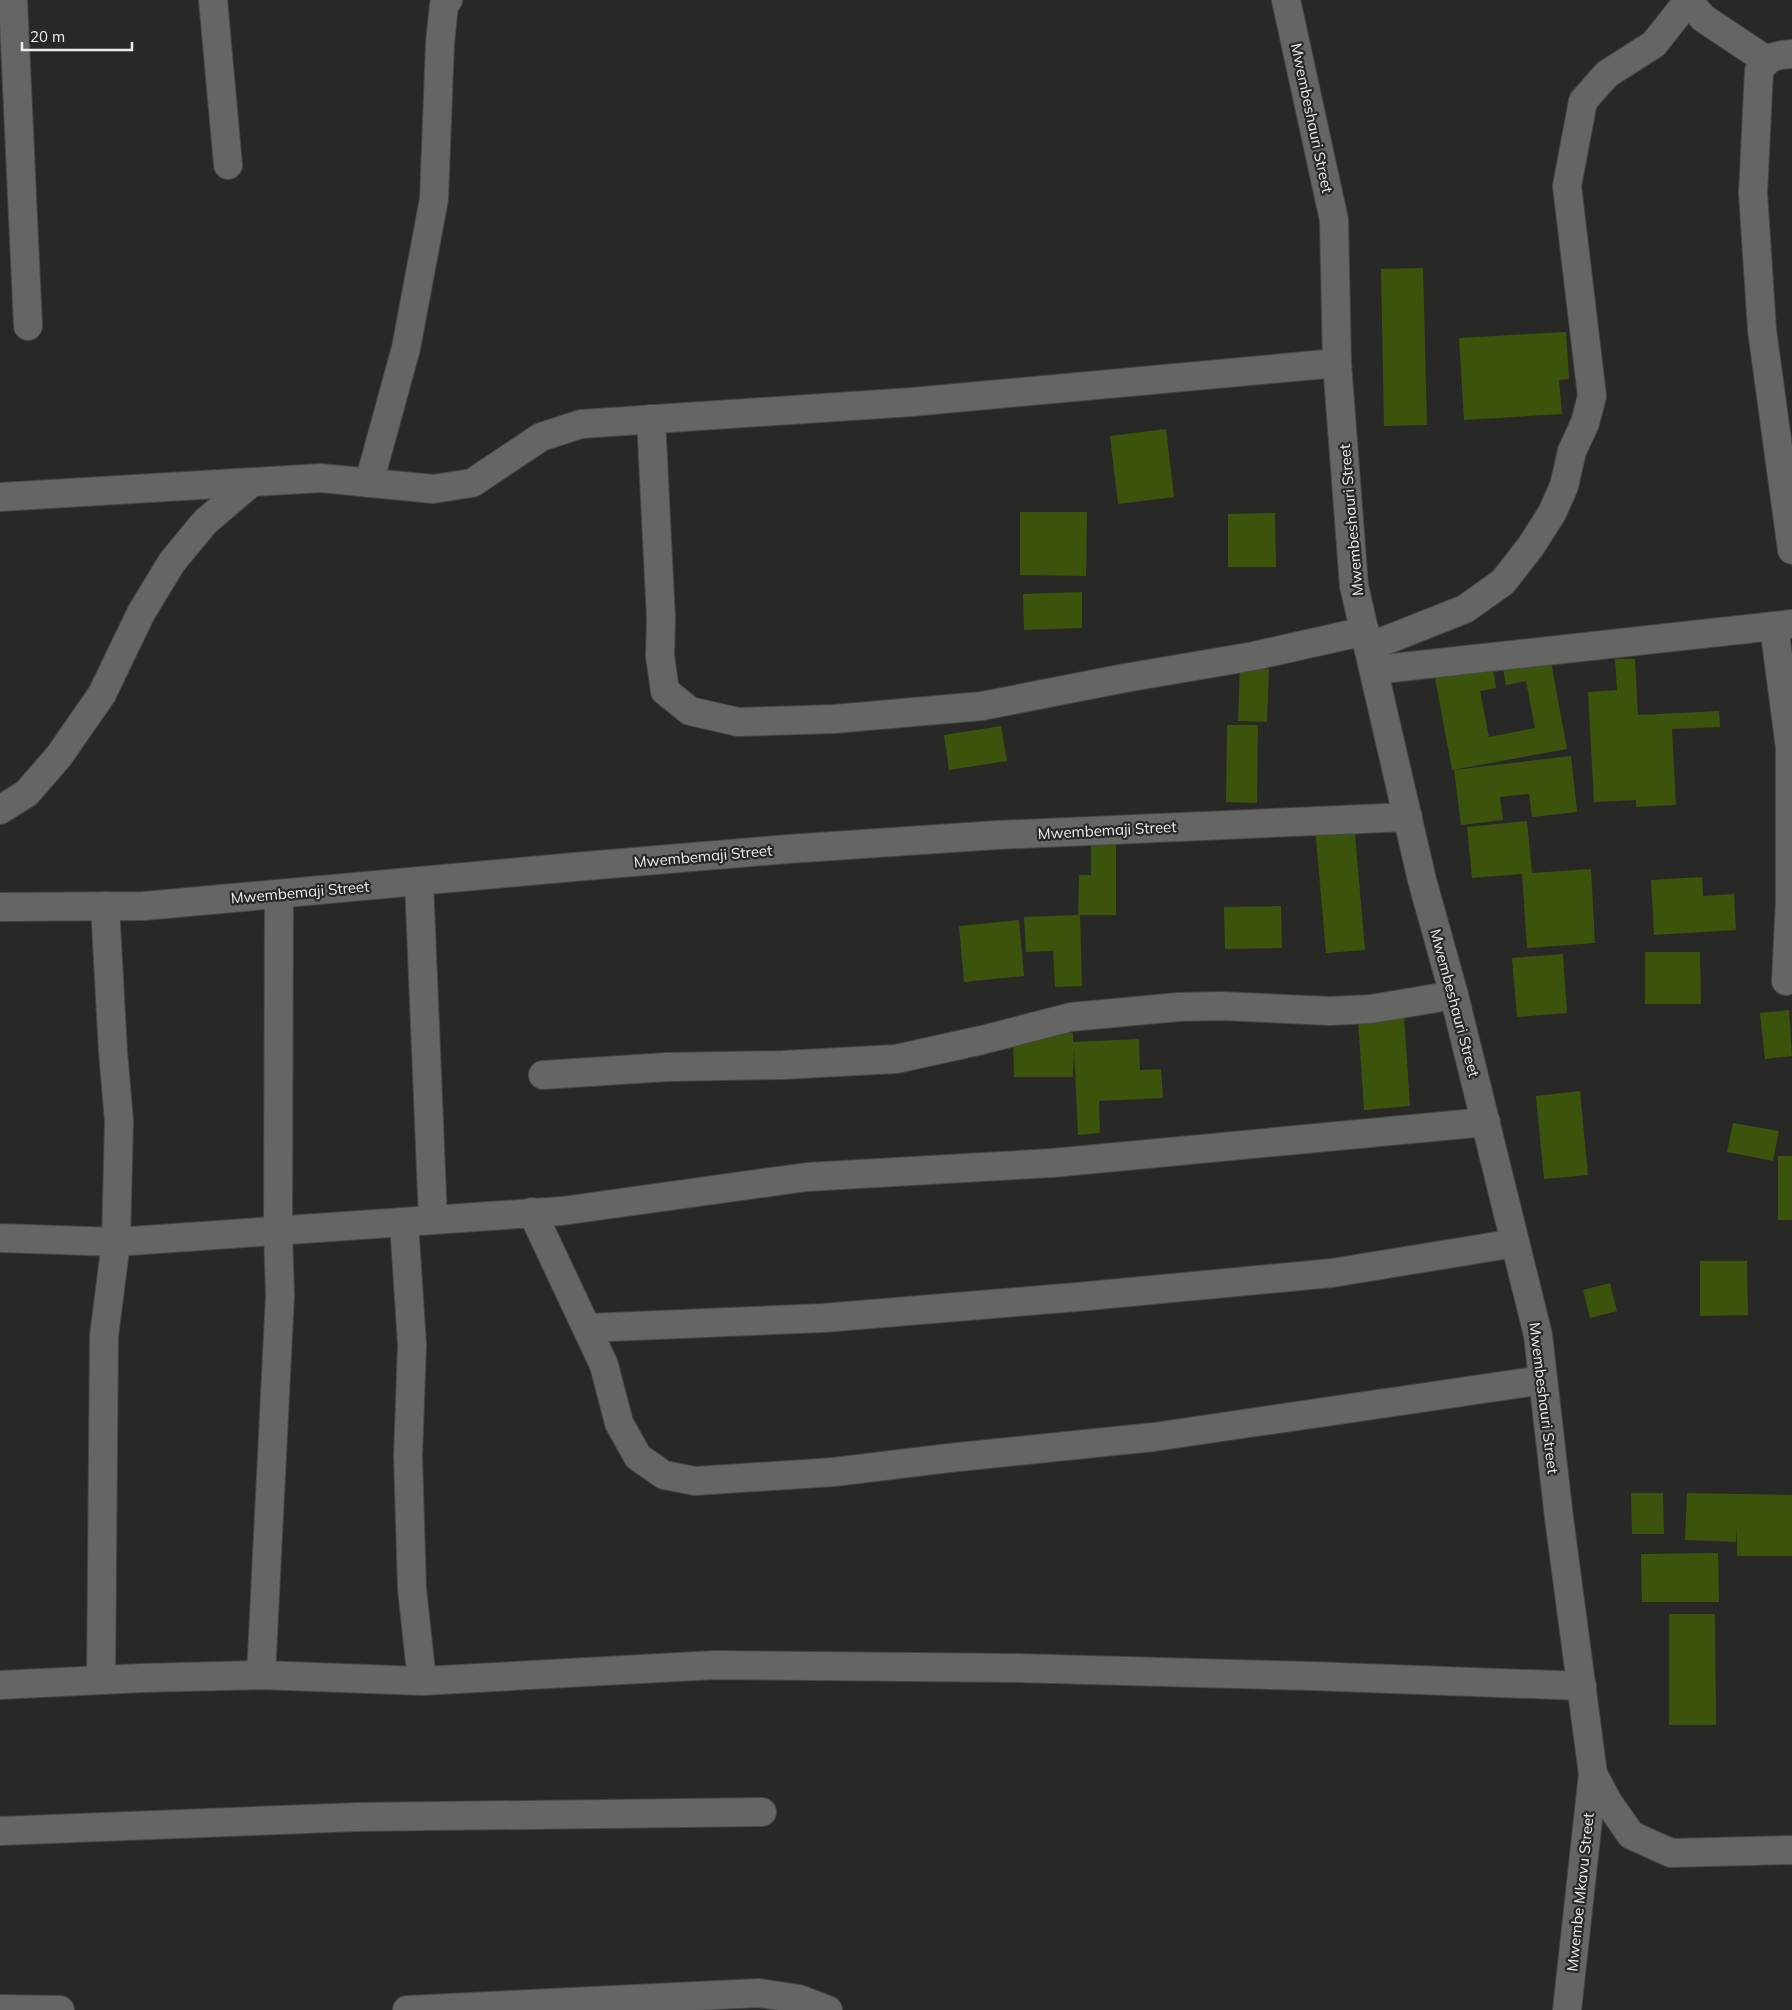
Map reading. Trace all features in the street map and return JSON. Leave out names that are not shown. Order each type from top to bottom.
[{"type":"street","points":[[13,0],[28,326]]},
{"type":"street","points":[[213,0],[228,166]]},
{"type":"street","points":[[369,483],[406,348],[434,199],[440,42],[444,5],[448,0]]},
{"type":"street","name":"Mwembeshauri Street","points":[[1286,0],[1334,220],[1338,363],[1354,586],[1422,880],[1454,995],[1538,1335],[1559,1518],[1593,1774],[1608,1802],[1632,1836],[1671,1853],[1792,1850]]},
{"type":"street","points":[[1369,649],[1465,609],[1503,582],[1532,546],[1552,513],[1564,486],[1572,451],[1585,423],[1592,396],[1567,186],[1583,101],[1607,74],[1654,44],[1688,0],[1703,18],[1766,60]]},
{"type":"street","points":[[1792,54],[1766,60],[1759,71],[1752,193],[1762,330],[1792,550]]},
{"type":"street","points":[[0,497],[321,478],[433,488],[472,484],[541,437],[581,424],[912,402],[1338,363]]},
{"type":"street","points":[[651,420],[661,619],[660,656],[664,691],[690,711],[738,722],[834,719],[982,706],[1125,678],[1254,656],[1783,625],[1790,748],[1790,901],[1786,981]]},
{"type":"street","points":[[0,810],[27,793],[59,756],[102,694],[141,613],[172,562],[205,522],[252,482]]},
{"type":"street","name":"Mwembemaji Street","points":[[0,907],[144,906],[603,864],[987,836],[1408,817]]},
{"type":"street","points":[[420,881],[433,1219]]},
{"type":"street","points":[[261,1675],[280,1295],[278,1231],[279,894]]},
{"type":"street","points":[[101,1680],[104,1336],[116,1242],[119,1121],[112,1052],[105,906]]},
{"type":"street","points":[[543,1075],[667,1066],[783,1065],[896,1059],[982,1040],[1071,1016],[1178,1007],[1221,1006],[1330,1011],[1371,1009],[1454,995]]},
{"type":"street","points":[[0,1238],[116,1242],[562,1211],[807,1177],[1052,1162],[1486,1122]]},
{"type":"street","points":[[532,1212],[604,1365],[619,1423],[638,1457],[664,1475],[695,1482],[834,1472],[1154,1437],[1544,1380]]},
{"type":"street","points":[[404,1222],[412,1345],[408,1456],[412,1589],[422,1681]]},
{"type":"street","points":[[587,1328],[823,1318],[1087,1296],[1332,1273],[1516,1243]]},
{"type":"street","points":[[0,1685],[261,1675],[422,1681],[715,1665],[1015,1668],[1262,1674],[1582,1686]]},
{"type":"street","name":"Mwembe Mkavu Street","points":[[1567,2010],[1593,1774]]},
{"type":"street","points":[[0,1831],[358,1817],[762,1812]]},
{"type":"street","points":[[407,2010],[759,1993],[800,1999],[828,2010]]},
{"type":"street","points":[[0,2009],[60,2010]]},
{"type":"building","points":[[1423,268],[1427,425],[1384,426],[1381,269]]},
{"type":"building","points":[[1566,332],[1569,379],[1559,380],[1562,414],[1464,420],[1459,338]]},
{"type":"building","points":[[1166,429],[1174,497],[1118,504],[1110,436]]},
{"type":"building","points":[[1020,512],[1087,512],[1086,576],[1020,575]]},
{"type":"building","points":[[1275,513],[1276,567],[1228,567],[1228,514]]},
{"type":"building","points":[[1082,592],[1082,628],[1024,630],[1023,594]]},
{"type":"building","points":[[1548,645],[1567,749],[1452,770],[1434,672],[1492,662],[1496,688],[1480,691],[1489,737],[1535,728],[1526,681],[1506,685],[1500,654]]},
{"type":"building","points":[[1615,659],[1635,659],[1638,715],[1719,711],[1720,727],[1672,729],[1676,805],[1636,807],[1636,800],[1594,802],[1588,692],[1617,690]]},
{"type":"building","points":[[1240,667],[1269,669],[1267,722],[1238,721]]},
{"type":"building","points":[[1227,725],[1258,725],[1257,803],[1226,802]]},
{"type":"building","points":[[1001,726],[1007,761],[949,770],[944,735]]},
{"type":"building","points":[[1571,756],[1577,812],[1532,817],[1529,794],[1500,797],[1503,820],[1461,825],[1454,770]]},
{"type":"building","points":[[1527,821],[1532,873],[1591,869],[1595,943],[1527,948],[1522,874],[1472,878],[1467,827]]},
{"type":"building","points":[[1354,823],[1365,950],[1326,953],[1315,827]]},
{"type":"building","points":[[1091,839],[1116,839],[1116,915],[1080,915],[1082,986],[1055,987],[1053,951],[1026,952],[1024,917],[1078,915],[1079,875],[1091,875]]},
{"type":"building","points":[[1702,877],[1703,896],[1734,894],[1736,930],[1654,935],[1651,880]]},
{"type":"building","points":[[1281,906],[1282,948],[1225,949],[1224,907]]},
{"type":"building","points":[[1019,920],[1024,976],[964,982],[959,926]]},
{"type":"building","points":[[1645,952],[1700,952],[1701,1004],[1645,1004]]},
{"type":"building","points":[[1563,954],[1567,1013],[1517,1017],[1512,958]]},
{"type":"building","points":[[1403,1001],[1410,1106],[1364,1110],[1357,1004]]},
{"type":"building","points":[[1789,1010],[1792,1056],[1765,1059],[1760,1013]]},
{"type":"building","points":[[1013,1033],[1073,1033],[1073,1042],[1139,1039],[1140,1070],[1161,1069],[1163,1098],[1099,1101],[1100,1133],[1078,1135],[1074,1049],[1073,1077],[1014,1077]]},
{"type":"building","points":[[1580,1091],[1588,1175],[1544,1179],[1536,1096]]},
{"type":"building","points":[[1733,1123],[1779,1131],[1773,1161],[1727,1152]]},
{"type":"building","points":[[1778,1156],[1792,1156],[1792,1220],[1778,1220]]},
{"type":"building","points":[[1700,1261],[1747,1261],[1748,1315],[1700,1316]]},
{"type":"building","points":[[1610,1283],[1617,1311],[1590,1318],[1583,1290]]},
{"type":"building","points":[[1631,1493],[1663,1493],[1664,1534],[1632,1534]]},
{"type":"building","points":[[1687,1493],[1792,1495],[1792,1556],[1737,1556],[1737,1525],[1736,1542],[1685,1540]]},
{"type":"building","points":[[1718,1553],[1719,1602],[1642,1602],[1641,1554]]},
{"type":"building","points":[[1669,1614],[1715,1614],[1716,1725],[1669,1725]]}]
